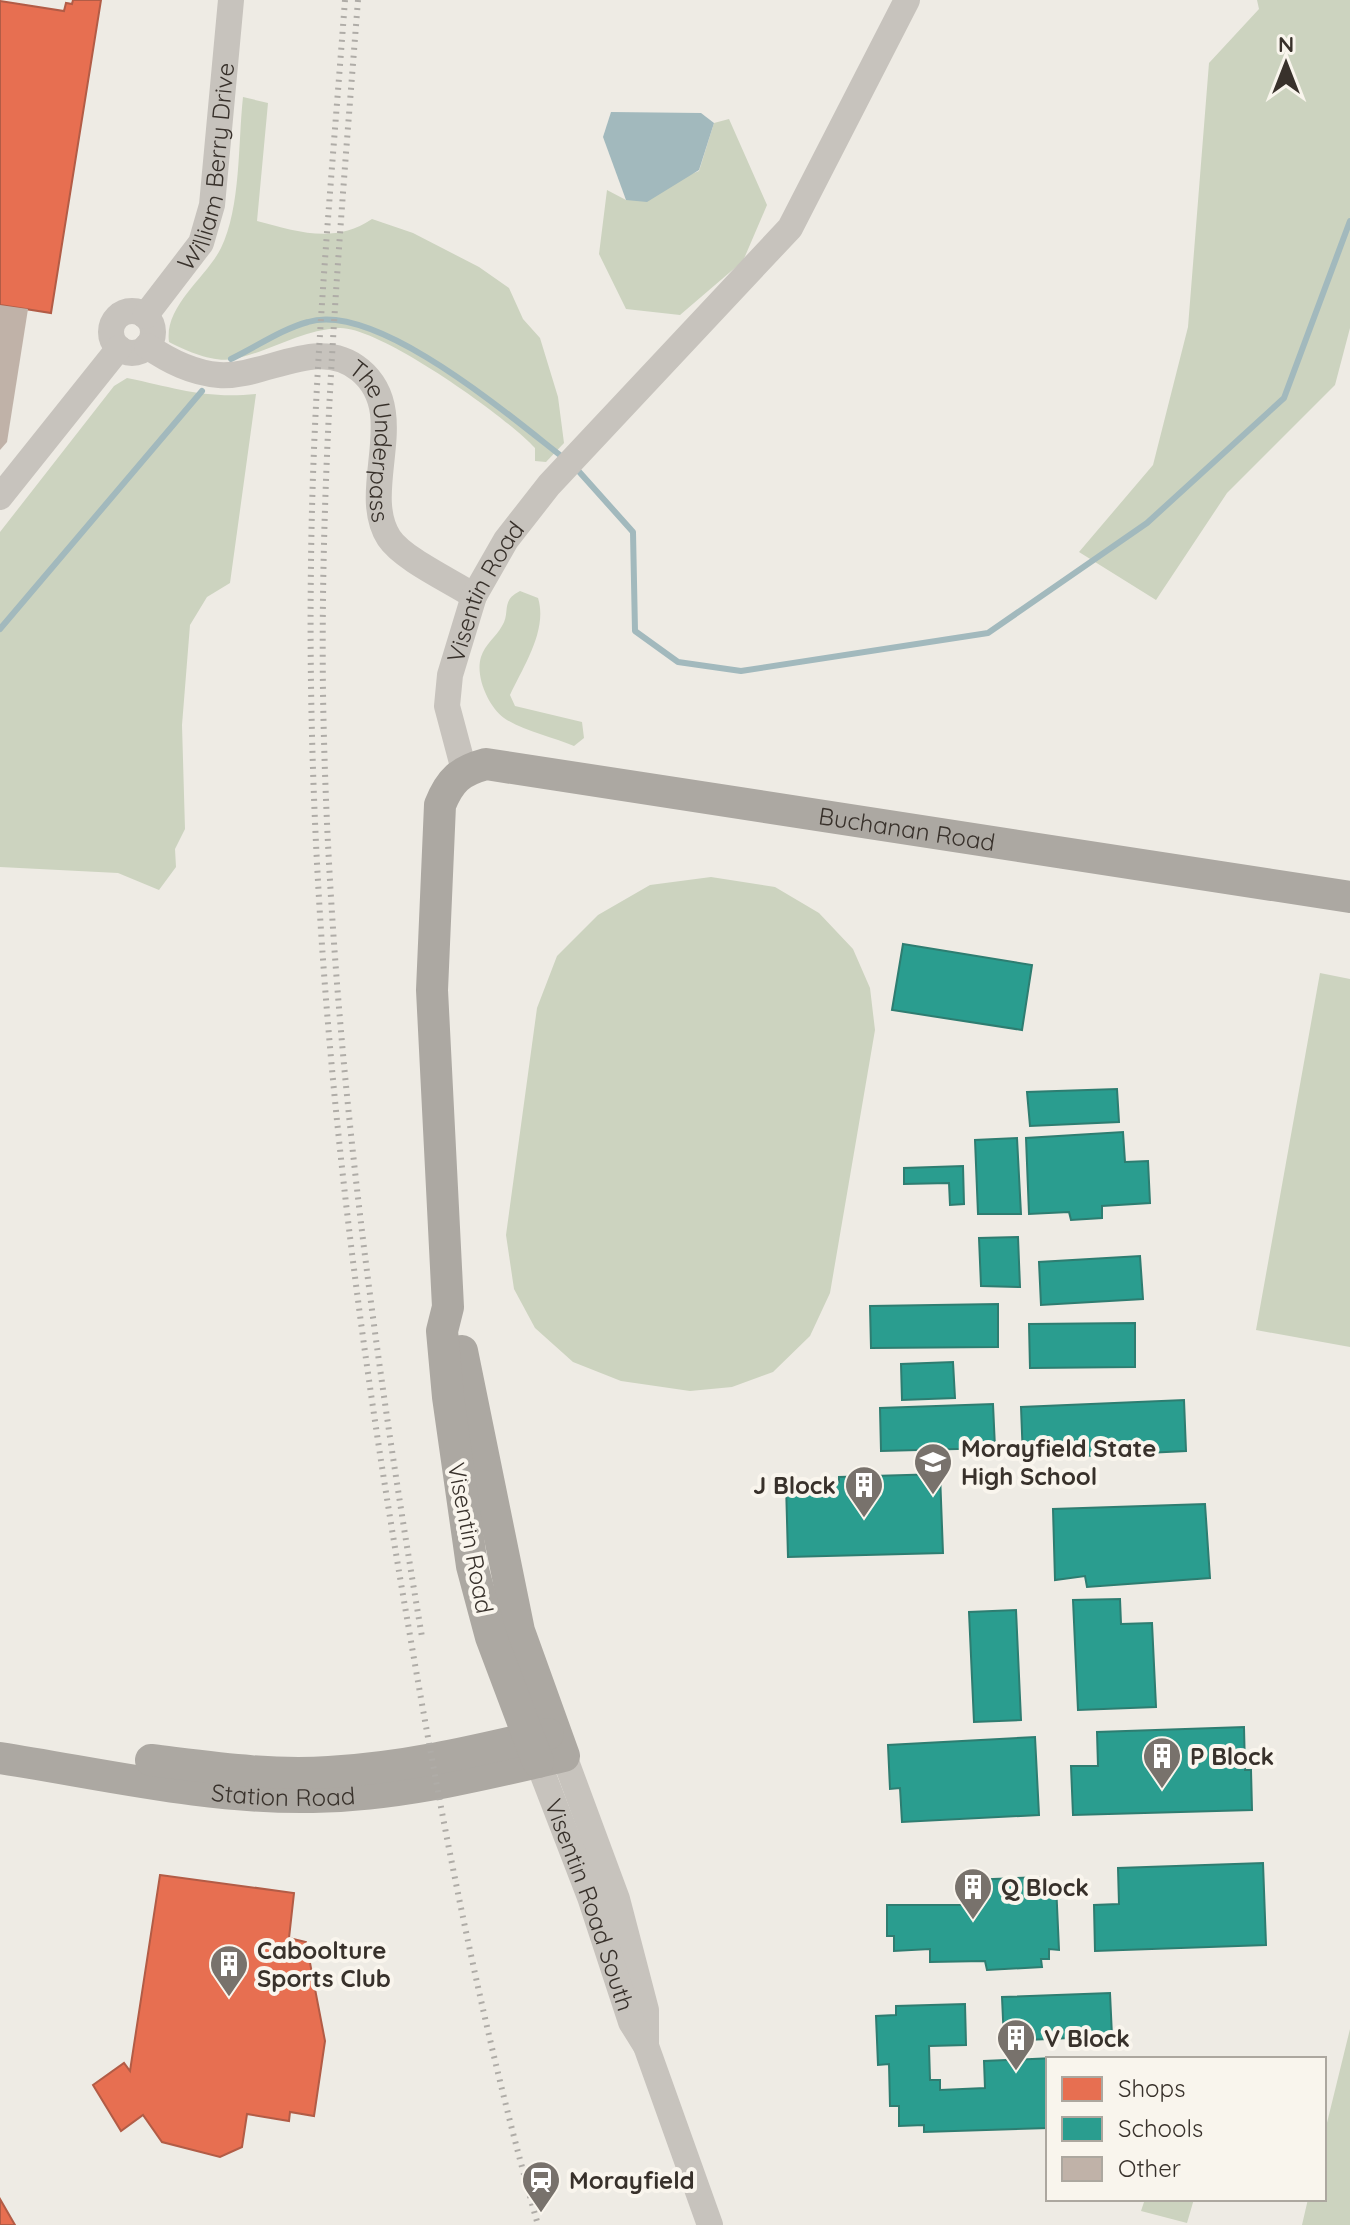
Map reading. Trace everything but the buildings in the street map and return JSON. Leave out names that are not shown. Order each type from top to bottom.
[{"type":"main road","name":"Buchanan Road","points":[[464,770],[486,764],[1350,897]]},
{"type":"main road","name":"Visentin Road","points":[[464,770],[449,784],[440,805],[432,990],[448,1307],[442,1331],[448,1397],[472,1566],[491,1637],[547,1747]]},
{"type":"main road","name":"Station Road","points":[[0,1738],[131,1758],[284,1773],[385,1767],[547,1747]]},
{"type":"main road","name":"Station Road","points":[[0,1758],[237,1794],[284,1797],[389,1792],[547,1747]]},
{"type":"street","name":"William Berry Drive","points":[[145,316],[201,243],[212,205],[231,0]]},
{"type":"street","name":"Visentin Road","points":[[464,770],[447,706],[450,675],[474,596],[506,540],[584,446],[790,228],[907,0]]},
{"type":"street","points":[[126,312],[145,316],[152,327],[147,346],[136,352],[119,348],[111,331],[115,319],[126,312]]},
{"type":"street","name":"The Underpass","points":[[147,346],[177,364],[220,375],[254,372],[320,356],[337,358],[357,367],[374,386],[383,410],[381,506],[387,535],[397,547],[474,596]]},
{"type":"street","points":[[0,497],[119,348]]},
{"type":"street","name":"Visentin Road South","points":[[547,1747],[617,1899],[646,2010],[646,2046],[710,2225]]},
{"type":"green space","points":[[1257,0],[1350,0],[1350,328],[1335,385],[1227,493],[1156,600],[1079,552],[1153,465],[1188,327],[1209,63],[1259,9]]},
{"type":"green space","points":[[243,97],[268,103],[257,221],[302,232],[330,234],[358,227],[372,219],[413,233],[479,267],[509,288],[523,319],[540,338],[558,397],[564,443],[546,462],[535,461],[535,448],[471,396],[411,357],[358,331],[339,328],[325,330],[247,356],[225,360],[200,355],[169,342],[169,329],[179,304],[214,259],[227,232],[238,174]]},
{"type":"green space","points":[[729,119],[767,205],[743,261],[680,315],[626,309],[599,254],[607,190],[626,200],[699,171],[714,123]]},
{"type":"green space","points":[[127,378],[205,394],[256,394],[230,583],[207,597],[190,625],[182,725],[185,829],[175,849],[176,867],[159,890],[118,873],[0,867],[0,532],[114,386]]},
{"type":"green space","points":[[520,591],[538,598],[540,623],[533,648],[510,695],[515,706],[582,722],[584,738],[574,746],[512,723],[498,713],[484,690],[480,673],[481,657],[505,621],[510,599]]},
{"type":"green space","points":[[711,877],[775,887],[819,913],[853,949],[870,988],[875,1030],[830,1293],[810,1336],[773,1372],[732,1387],[690,1391],[621,1381],[573,1362],[535,1328],[514,1289],[506,1235],[537,1008],[557,956],[598,915],[650,885]]},
{"type":"green space","points":[[1320,973],[1350,979],[1350,1347],[1256,1330]]},
{"type":"green space","points":[[1350,2029],[1350,2225],[1302,2225],[1308,2201],[1326,2201],[1326,2127]]},
{"type":"green space","points":[[1144,2201],[1193,2201],[1187,2223],[1141,2211]]},
{"type":"water","points":[[611,112],[701,113],[714,123],[699,170],[647,202],[626,200],[603,137]]},
{"type":"waterway","points":[[574,466],[633,532],[635,631],[678,662],[741,671],[988,633],[1147,523],[1284,398],[1350,221]]},
{"type":"waterway","points":[[231,359],[308,322],[337,320],[370,329],[406,345],[442,367],[565,459]]},
{"type":"waterway","points":[[0,629],[202,391]]},
{"type":"railway","points":[[345,0],[319,352],[311,563],[315,829],[334,1093],[366,1356],[420,1695],[481,1999],[538,2225]]},
{"type":"railway","points":[[358,0],[328,432],[323,606],[327,812],[333,930],[354,1167],[385,1402],[422,1637]]},
{"type":"place","name":"Morayfield State High School","points":[[933,1496]]},
{"type":"place","name":"J Block","points":[[864,1519]]},
{"type":"place","name":"P Block","points":[[1162,1790]]},
{"type":"place","name":"Q Block","points":[[973,1921]]},
{"type":"place","name":"Caboolture Sports Club","points":[[229,1998]]},
{"type":"place","name":"V Block","points":[[1016,2072]]},
{"type":"place","name":"Morayfield","points":[[541,2214]]}]
